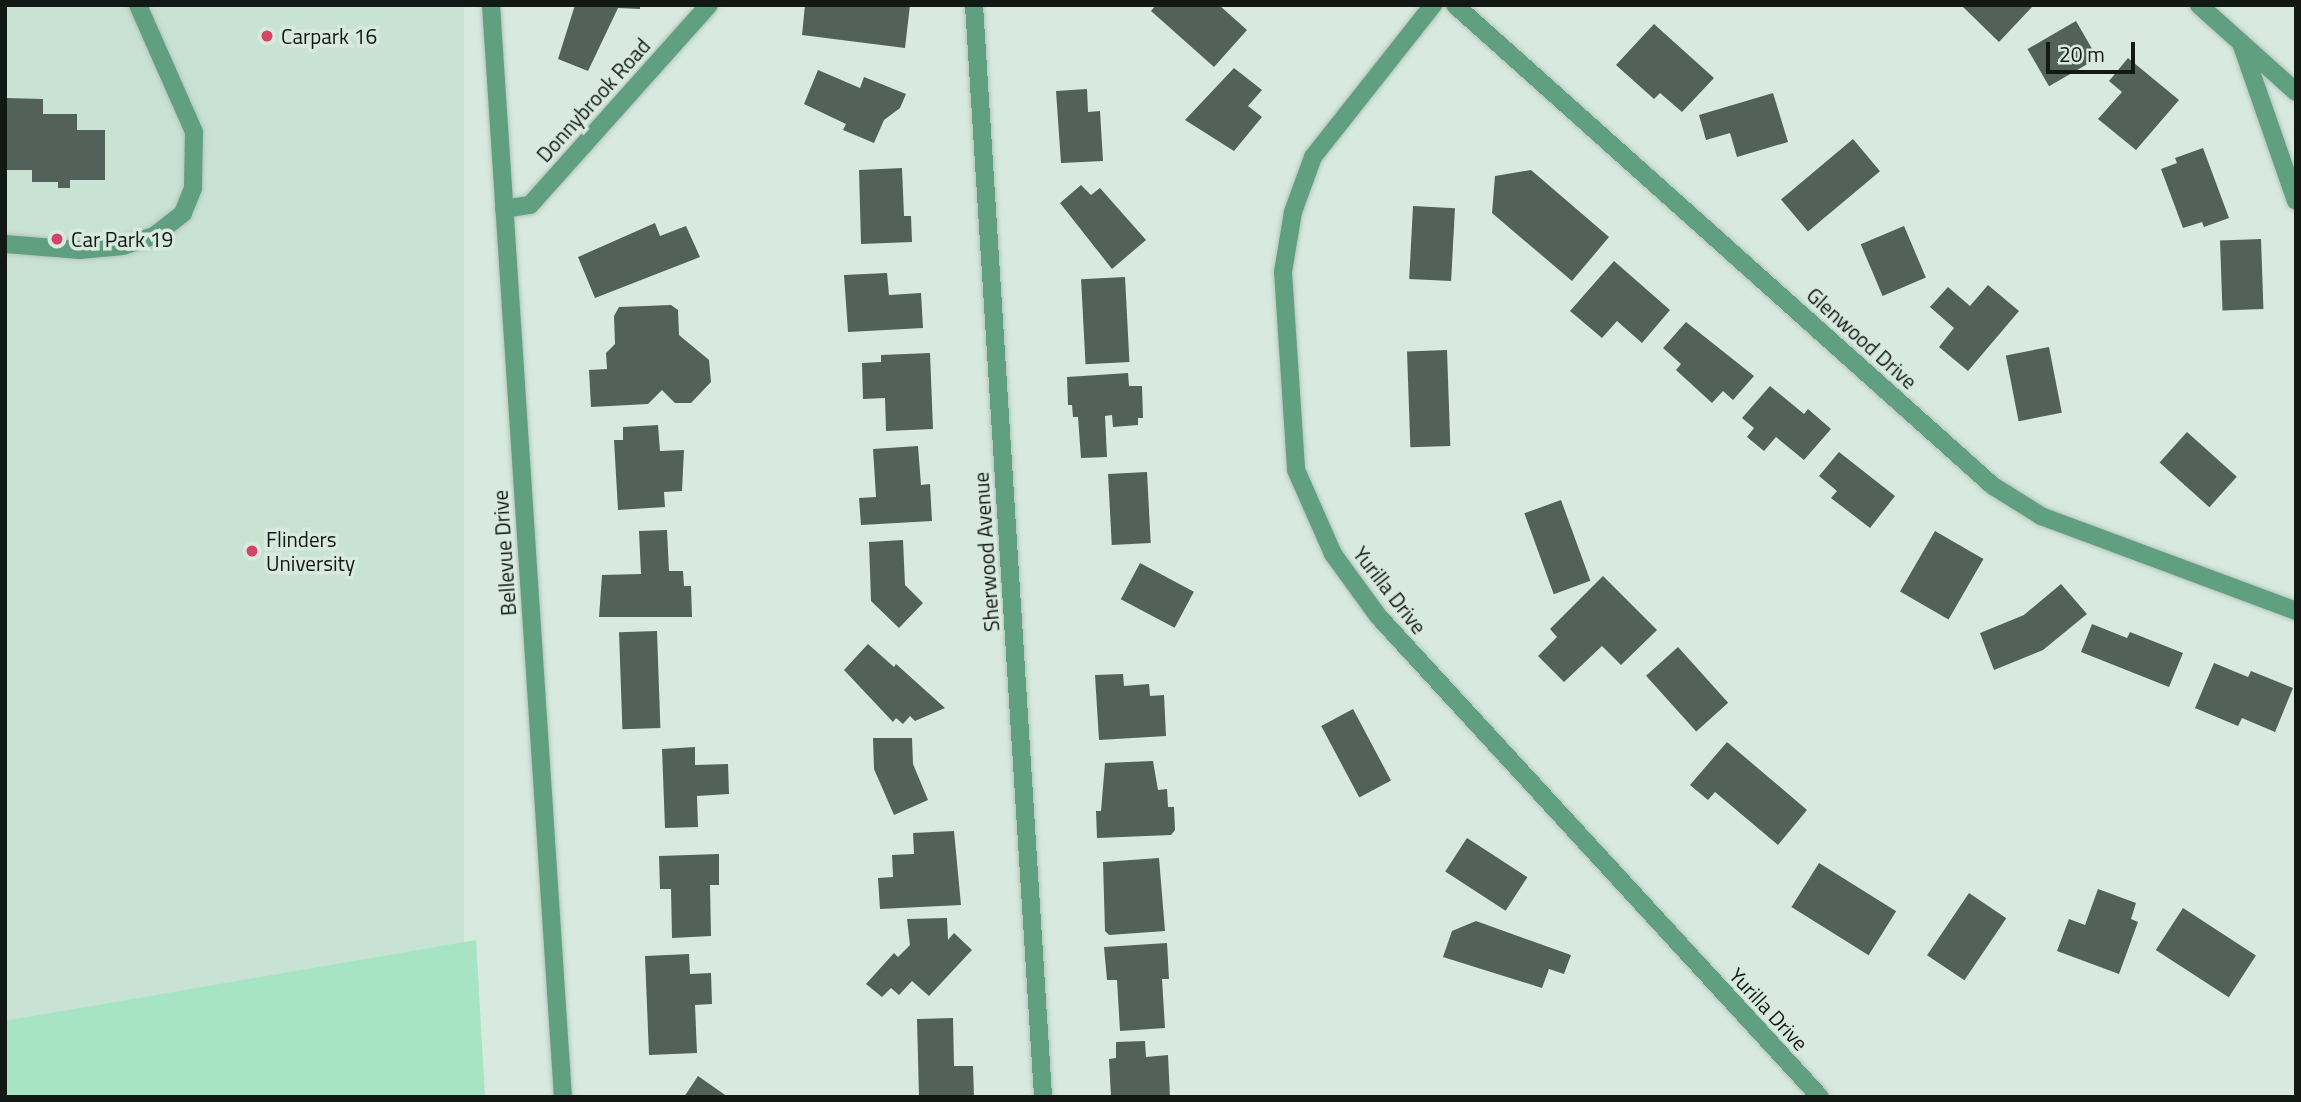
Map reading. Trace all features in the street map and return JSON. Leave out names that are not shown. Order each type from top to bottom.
[{"type":"street","points":[[5,244],[80,250],[123,246],[154,236],[183,213],[193,188],[194,132],[138,5]]},
{"type":"street","name":"Bellevue Drive","points":[[491,5],[563,1097]]},
{"type":"street","name":"Donnybrook Road","points":[[504,209],[530,205],[709,5]]},
{"type":"street","name":"Sherwood Avenue","points":[[974,5],[1043,1097]]},
{"type":"street","name":"Yurilla Drive","points":[[1433,5],[1313,157],[1293,212],[1283,272],[1296,470],[1333,554],[1378,616],[1820,1097]]},
{"type":"street","name":"Glenwood Drive","points":[[1455,5],[1993,486],[2041,516],[2296,611]]},
{"type":"street","points":[[2199,5],[2296,92]]},
{"type":"street","points":[[2241,43],[2296,201]]},
{"type":"shaded area","name":"Flinders University","points":[[5,5],[464,5],[464,1097],[5,1097]]},
{"type":"green space","points":[[476,940],[485,1097],[5,1097],[5,1021]]},
{"type":"building","points":[[575,5],[640,5],[640,9],[618,8],[588,71],[558,59]]},
{"type":"building","points":[[805,5],[910,5],[905,48],[802,35]]},
{"type":"building","points":[[1156,5],[1219,5],[1247,30],[1214,67],[1151,11]]},
{"type":"building","points":[[1961,5],[2030,5],[2032,7],[1999,42]]},
{"type":"building","points":[[2076,21],[2098,58],[2049,86],[2028,49]]},
{"type":"building","points":[[1654,24],[1714,78],[1682,112],[1660,93],[1654,99],[1616,65]]},
{"type":"building","points":[[2128,58],[2179,100],[2136,150],[2098,119],[2122,92],[2109,81]]},
{"type":"building","points":[[1234,68],[1262,90],[1248,106],[1262,117],[1234,151],[1185,120]]},
{"type":"building","points":[[818,70],[860,88],[864,77],[906,94],[900,108],[884,120],[874,143],[843,130],[846,124],[804,104]]},
{"type":"building","points":[[1087,89],[1088,112],[1100,111],[1103,161],[1061,163],[1056,91]]},
{"type":"building","points":[[1773,93],[1788,142],[1737,157],[1730,133],[1706,140],[1699,115]]},
{"type":"building","points":[[5,98],[43,99],[43,114],[77,114],[77,130],[105,130],[105,180],[70,180],[70,188],[58,188],[58,182],[32,182],[32,170],[5,170]]},
{"type":"building","points":[[1853,139],[1880,171],[1808,232],[1781,199]]},
{"type":"building","points":[[2203,148],[2229,218],[2204,227],[2202,222],[2183,228],[2161,169],[2177,163],[2175,158]]},
{"type":"building","points":[[902,168],[904,216],[911,216],[912,242],[861,244],[859,170]]},
{"type":"building","points":[[1531,170],[1609,237],[1572,281],[1492,213],[1495,176]]},
{"type":"building","points":[[1081,185],[1091,195],[1100,188],[1146,240],[1112,269],[1060,203]]},
{"type":"building","points":[[1413,206],[1455,208],[1451,281],[1409,279]]},
{"type":"building","points":[[655,223],[660,236],[686,226],[700,257],[595,298],[578,257]]},
{"type":"building","points":[[1904,226],[1926,278],[1883,296],[1861,244]]},
{"type":"building","points":[[2261,239],[2263,309],[2222,310],[2220,240]]},
{"type":"building","points":[[1614,261],[1670,310],[1642,343],[1617,321],[1602,338],[1570,311]]},
{"type":"building","points":[[887,273],[889,295],[921,293],[923,328],[848,332],[844,275]]},
{"type":"building","points":[[1125,277],[1129,362],[1086,364],[1081,279]]},
{"type":"building","points":[[1988,285],[2019,311],[1968,371],[1939,347],[1954,328],[1930,307],[1948,287],[1970,306]]},
{"type":"building","points":[[671,305],[678,310],[679,335],[709,360],[711,382],[691,403],[675,403],[662,390],[648,404],[591,407],[589,370],[607,369],[606,353],[615,344],[614,316],[619,307]]},
{"type":"building","points":[[1686,322],[1754,376],[1733,400],[1723,391],[1712,403],[1676,370],[1681,364],[1663,348]]},
{"type":"building","points":[[2049,347],[2062,413],[2019,421],[2006,355]]},
{"type":"building","points":[[1447,350],[1450,446],[1410,447],[1407,351]]},
{"type":"building","points":[[930,353],[933,429],[886,431],[885,398],[863,399],[862,363],[881,362],[881,355]]},
{"type":"building","points":[[1128,373],[1129,386],[1142,386],[1143,418],[1138,418],[1138,425],[1113,427],[1112,415],[1105,416],[1107,457],[1081,458],[1078,417],[1073,417],[1072,405],[1068,405],[1067,377]]},
{"type":"building","points":[[1770,386],[1804,414],[1808,409],[1831,429],[1804,460],[1776,437],[1764,451],[1747,437],[1754,428],[1742,418]]},
{"type":"building","points":[[658,425],[660,451],[684,450],[682,491],[664,492],[665,507],[618,510],[614,440],[623,440],[623,427]]},
{"type":"building","points":[[2187,432],[2237,477],[2209,507],[2160,462]]},
{"type":"building","points":[[918,446],[921,485],[930,484],[932,521],[861,525],[859,498],[876,497],[873,449]]},
{"type":"building","points":[[1839,452],[1895,496],[1870,528],[1831,498],[1837,491],[1819,476]]},
{"type":"building","points":[[1147,472],[1151,543],[1112,545],[1108,474]]},
{"type":"building","points":[[1561,500],[1590,581],[1554,594],[1524,513]]},
{"type":"building","points":[[667,530],[669,571],[683,571],[684,586],[691,586],[692,617],[599,617],[602,575],[641,574],[639,531]]},
{"type":"building","points":[[1935,531],[1983,559],[1948,620],[1900,592]]},
{"type":"building","points":[[903,540],[905,585],[923,603],[899,628],[871,601],[869,542]]},
{"type":"building","points":[[1140,563],[1194,592],[1175,628],[1121,599]]},
{"type":"building","points":[[1603,576],[1657,630],[1621,665],[1602,646],[1564,682],[1538,656],[1557,637],[1550,629]]},
{"type":"building","points":[[2061,584],[2087,614],[2043,650],[1994,670],[1980,633],[2024,615]]},
{"type":"building","points":[[2092,624],[2127,638],[2130,632],[2183,653],[2169,687],[2081,652]]},
{"type":"building","points":[[657,631],[660,728],[622,729],[619,632]]},
{"type":"building","points":[[868,644],[894,667],[896,664],[945,708],[915,721],[910,716],[903,724],[896,718],[893,722],[844,670]]},
{"type":"building","points":[[1678,647],[1728,703],[1696,732],[1646,676]]},
{"type":"building","points":[[2214,663],[2248,677],[2251,671],[2293,688],[2275,732],[2242,718],[2238,726],[2195,708]]},
{"type":"building","points":[[1123,674],[1124,686],[1149,684],[1150,696],[1164,695],[1166,736],[1099,740],[1095,675]]},
{"type":"building","points":[[1353,709],[1391,781],[1359,797],[1321,726]]},
{"type":"building","points":[[873,738],[912,738],[913,764],[928,800],[894,815],[874,769]]},
{"type":"building","points":[[1727,742],[1807,810],[1778,845],[1715,792],[1708,800],[1690,785]]},
{"type":"building","points":[[695,747],[695,765],[728,764],[729,794],[697,796],[698,827],[665,828],[662,749]]},
{"type":"building","points":[[1153,761],[1158,790],[1167,789],[1168,807],[1174,807],[1175,830],[1171,835],[1097,838],[1096,811],[1101,811],[1105,763]]},
{"type":"building","points":[[954,831],[961,905],[880,909],[878,878],[893,877],[892,855],[914,854],[913,833]]},
{"type":"building","points":[[1467,838],[1527,877],[1506,911],[1445,872]]},
{"type":"building","points":[[719,854],[719,885],[710,885],[711,936],[672,938],[671,889],[660,889],[659,856]]},
{"type":"building","points":[[1159,858],[1165,931],[1109,935],[1105,931],[1103,862]]},
{"type":"building","points":[[1819,863],[1896,911],[1869,955],[1791,907]]},
{"type":"building","points":[[2098,889],[2136,903],[2131,919],[2138,922],[2119,974],[2057,951],[2069,919],[2085,925]]},
{"type":"building","points":[[1969,893],[2006,918],[1964,980],[1927,955]]},
{"type":"building","points":[[2183,908],[2256,955],[2229,997],[2156,950]]},
{"type":"building","points":[[947,918],[948,940],[954,933],[972,950],[929,996],[912,981],[899,995],[891,988],[882,997],[866,984],[894,953],[898,957],[910,945],[907,919]]},
{"type":"building","points":[[1476,921],[1571,955],[1564,974],[1549,969],[1542,988],[1443,957],[1452,931]]},
{"type":"building","points":[[1167,943],[1169,979],[1162,979],[1165,1028],[1120,1031],[1117,980],[1107,980],[1104,947]]},
{"type":"building","points":[[689,954],[690,974],[711,973],[712,1004],[695,1005],[697,1053],[649,1055],[645,956]]},
{"type":"building","points":[[953,1018],[954,1066],[973,1066],[974,1097],[919,1097],[917,1019]]},
{"type":"building","points":[[1145,1041],[1146,1057],[1168,1055],[1170,1097],[1111,1097],[1109,1059],[1116,1058],[1116,1042]]},
{"type":"building","points":[[698,1076],[728,1097],[684,1097]]},
{"type":"place","name":"Carpark 16","points":[[267,36]]},
{"type":"place","name":"Car Park 19","points":[[57,239]]},
{"type":"place","name":"Flinders University","points":[[252,551]]}]
